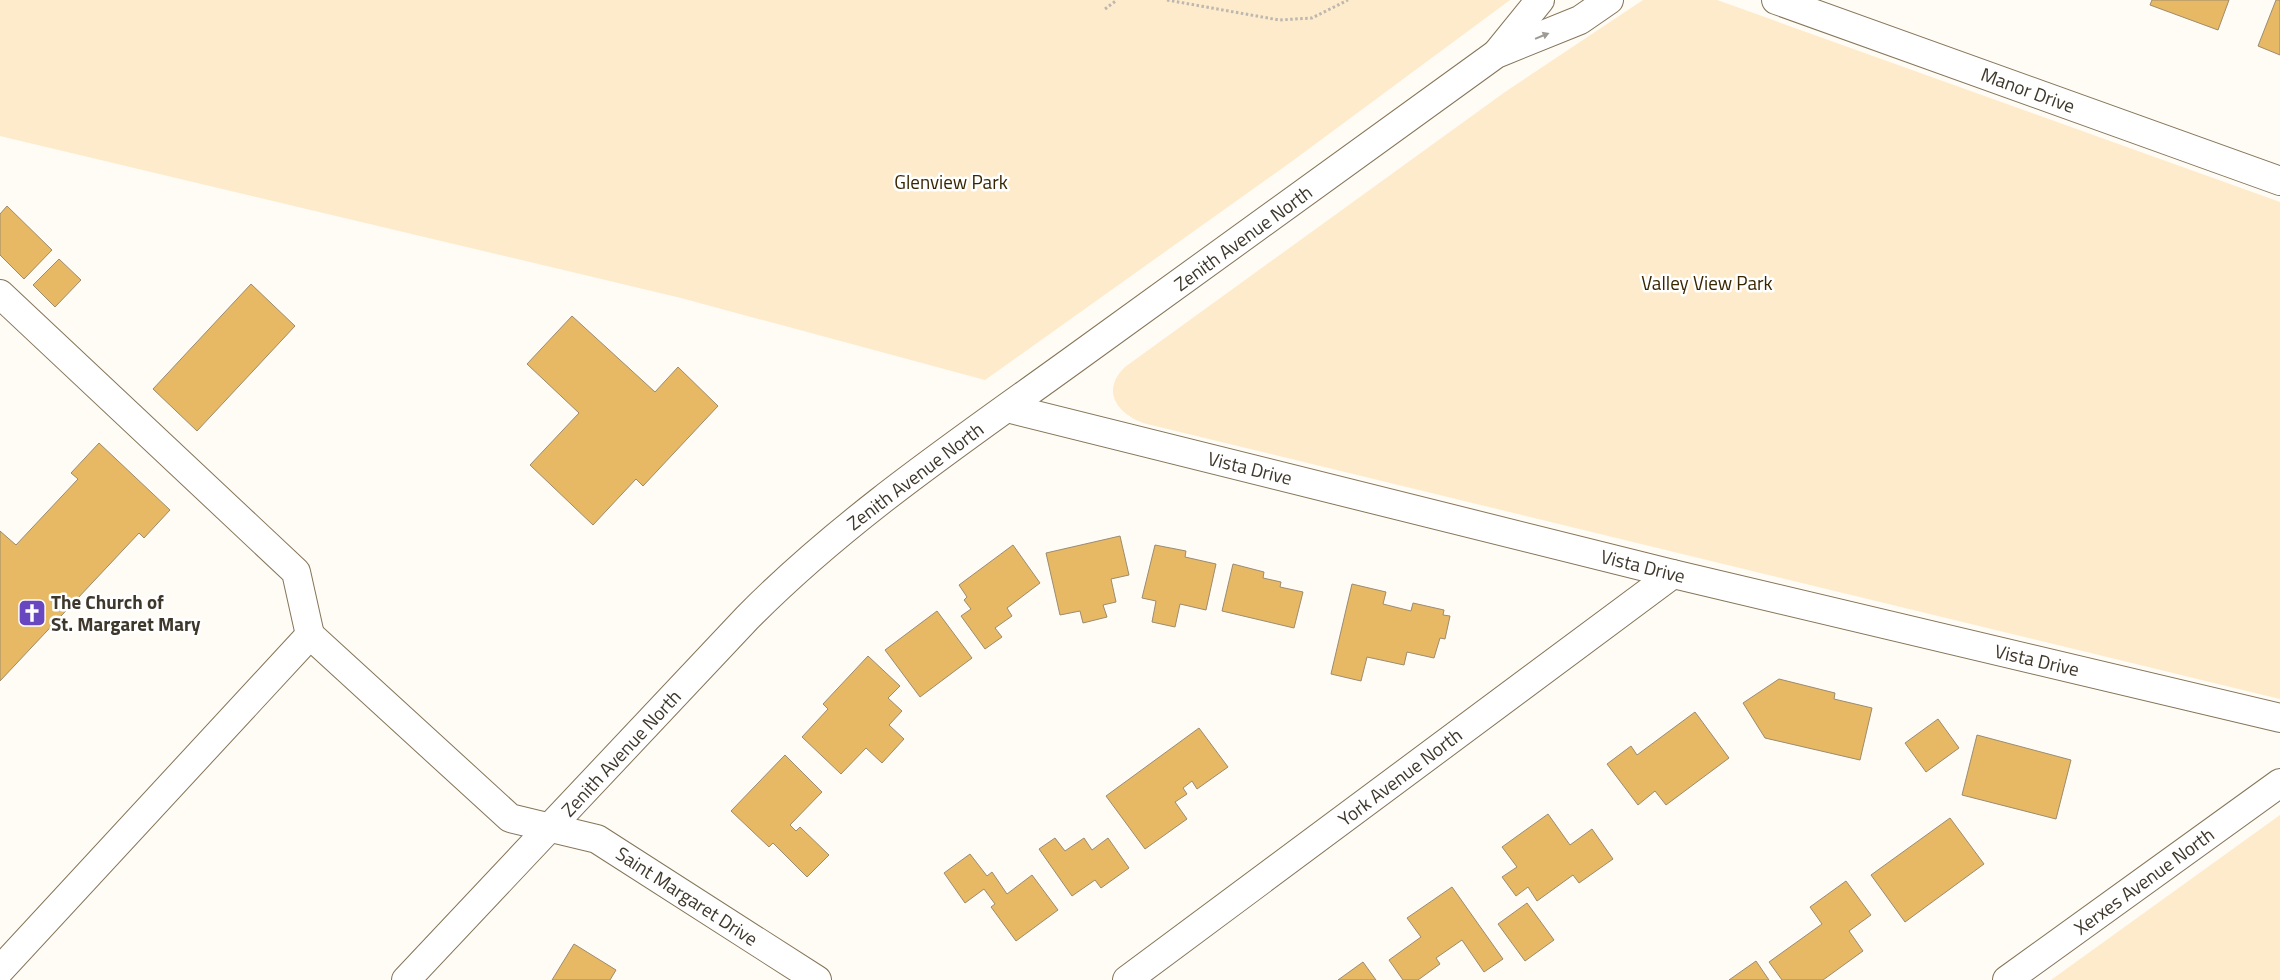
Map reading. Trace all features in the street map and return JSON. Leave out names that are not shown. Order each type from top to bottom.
[{"type":"street","name":"Zenith Avenue North","points":[[1496,54],[1540,0]]},
{"type":"street","name":"Zenith Avenue North","points":[[406,980],[789,576],[834,538],[1007,408],[1496,54],[1580,20],[1608,0]]},
{"type":"street","name":"Manor Drive","points":[[1776,0],[2280,181]]},
{"type":"street","points":[[0,294],[296,572],[310,635],[0,970]]},
{"type":"street","name":"Vista Drive","points":[[1007,408],[1673,574],[2280,718]]},
{"type":"street","name":"York Avenue North","points":[[1127,980],[1673,574]]},
{"type":"street","name":"Saint Margaret Drive","points":[[310,635],[510,818],[597,839],[817,980]]},
{"type":"street","name":"Xerxes Avenue North","points":[[2007,980],[2280,783]]},
{"type":"path","points":[[1105,9],[1117,0]]},
{"type":"path","points":[[1167,0],[1279,20],[1312,18],[1348,0]]},
{"type":"green space","name":"Glenview Park","points":[[0,0],[1510,0],[1291,162],[985,380],[681,298],[0,136]]},
{"type":"green space","name":"Valley View Park","points":[[1643,0],[1717,0],[2280,202],[2280,699],[1143,423],[1133,419],[1119,407],[1113,392],[1114,384],[1125,367],[1505,92]]},
{"type":"green space","points":[[2280,815],[2280,980],[2051,980]]},
{"type":"building","points":[[2152,0],[2229,0],[2218,30],[2150,5]]},
{"type":"building","points":[[2276,0],[2280,0],[2280,55],[2258,46]]},
{"type":"building","points":[[7,206],[52,250],[24,279],[0,255],[0,214]]},
{"type":"building","points":[[59,259],[81,280],[55,307],[33,285]]},
{"type":"building","points":[[251,284],[295,326],[197,431],[153,389]]},
{"type":"building","points":[[572,316],[655,392],[678,367],[718,406],[643,486],[636,479],[593,525],[530,465],[579,413],[527,364]]},
{"type":"building","name":"The Church of St. Margaret Mary","points":[[99,443],[170,510],[144,538],[139,533],[0,681],[0,531],[16,545],[78,479],[71,473]]},
{"type":"building","points":[[1120,536],[1129,575],[1111,579],[1116,602],[1103,605],[1107,617],[1083,623],[1080,611],[1060,615],[1046,553]]},
{"type":"building","points":[[1013,545],[1040,583],[1007,608],[1012,616],[995,628],[1002,637],[985,649],[961,616],[971,609],[964,600],[967,597],[959,585]]},
{"type":"building","points":[[1155,545],[1186,551],[1185,557],[1216,564],[1206,610],[1180,604],[1175,627],[1152,622],[1156,601],[1142,598]]},
{"type":"building","points":[[1233,564],[1264,572],[1263,578],[1281,582],[1280,587],[1303,592],[1294,628],[1222,611]]},
{"type":"building","points":[[1352,584],[1386,592],[1383,604],[1411,611],[1413,603],[1444,610],[1443,615],[1450,616],[1445,639],[1440,638],[1434,658],[1407,652],[1404,665],[1367,657],[1361,681],[1331,674]]},
{"type":"building","points":[[937,611],[972,658],[920,697],[885,650]]},
{"type":"building","points":[[868,656],[900,686],[888,698],[902,711],[889,725],[904,739],[882,763],[866,748],[841,774],[802,737],[828,709],[823,704]]},
{"type":"building","points":[[1779,679],[1835,693],[1834,699],[1872,708],[1860,760],[1765,738],[1743,703]]},
{"type":"building","points":[[1695,712],[1729,758],[1666,805],[1655,791],[1638,805],[1607,764],[1631,746],[1637,755]]},
{"type":"building","points":[[1938,719],[1959,748],[1926,772],[1905,743]]},
{"type":"building","points":[[1199,728],[1228,767],[1197,789],[1192,781],[1183,788],[1187,794],[1175,802],[1187,819],[1145,849],[1106,796]]},
{"type":"building","points":[[1977,735],[2071,760],[2056,819],[1962,795]]},
{"type":"building","points":[[785,755],[822,792],[790,825],[796,831],[800,827],[829,855],[807,877],[773,843],[769,847],[731,811]]},
{"type":"building","points":[[1548,814],[1570,845],[1592,829],[1613,859],[1579,883],[1573,875],[1537,901],[1528,887],[1516,896],[1502,877],[1517,867],[1502,847]]},
{"type":"building","points":[[1950,818],[1984,864],[1905,922],[1871,875]]},
{"type":"building","points":[[1055,838],[1065,851],[1084,838],[1092,850],[1108,838],[1129,868],[1101,888],[1095,880],[1072,896],[1039,849]]},
{"type":"building","points":[[970,854],[987,876],[992,872],[1007,894],[1032,875],[1058,910],[1016,941],[991,907],[995,904],[984,889],[965,903],[944,873]]},
{"type":"building","points":[[1846,881],[1871,915],[1849,931],[1863,951],[1823,980],[1782,980],[1769,962],[1822,924],[1810,907]]},
{"type":"building","points":[[1452,887],[1503,959],[1484,972],[1462,940],[1436,958],[1440,964],[1418,980],[1403,980],[1389,960],[1421,937],[1407,918]]},
{"type":"building","points":[[1527,903],[1554,940],[1525,961],[1498,924]]},
{"type":"building","points":[[574,944],[616,970],[610,980],[552,980]]},
{"type":"building","points":[[1756,961],[1769,980],[1729,980]]},
{"type":"building","points":[[1363,962],[1376,980],[1338,980]]},
{"type":"place","name":"The Church of St. Margaret Mary","points":[[32,613]]}]
